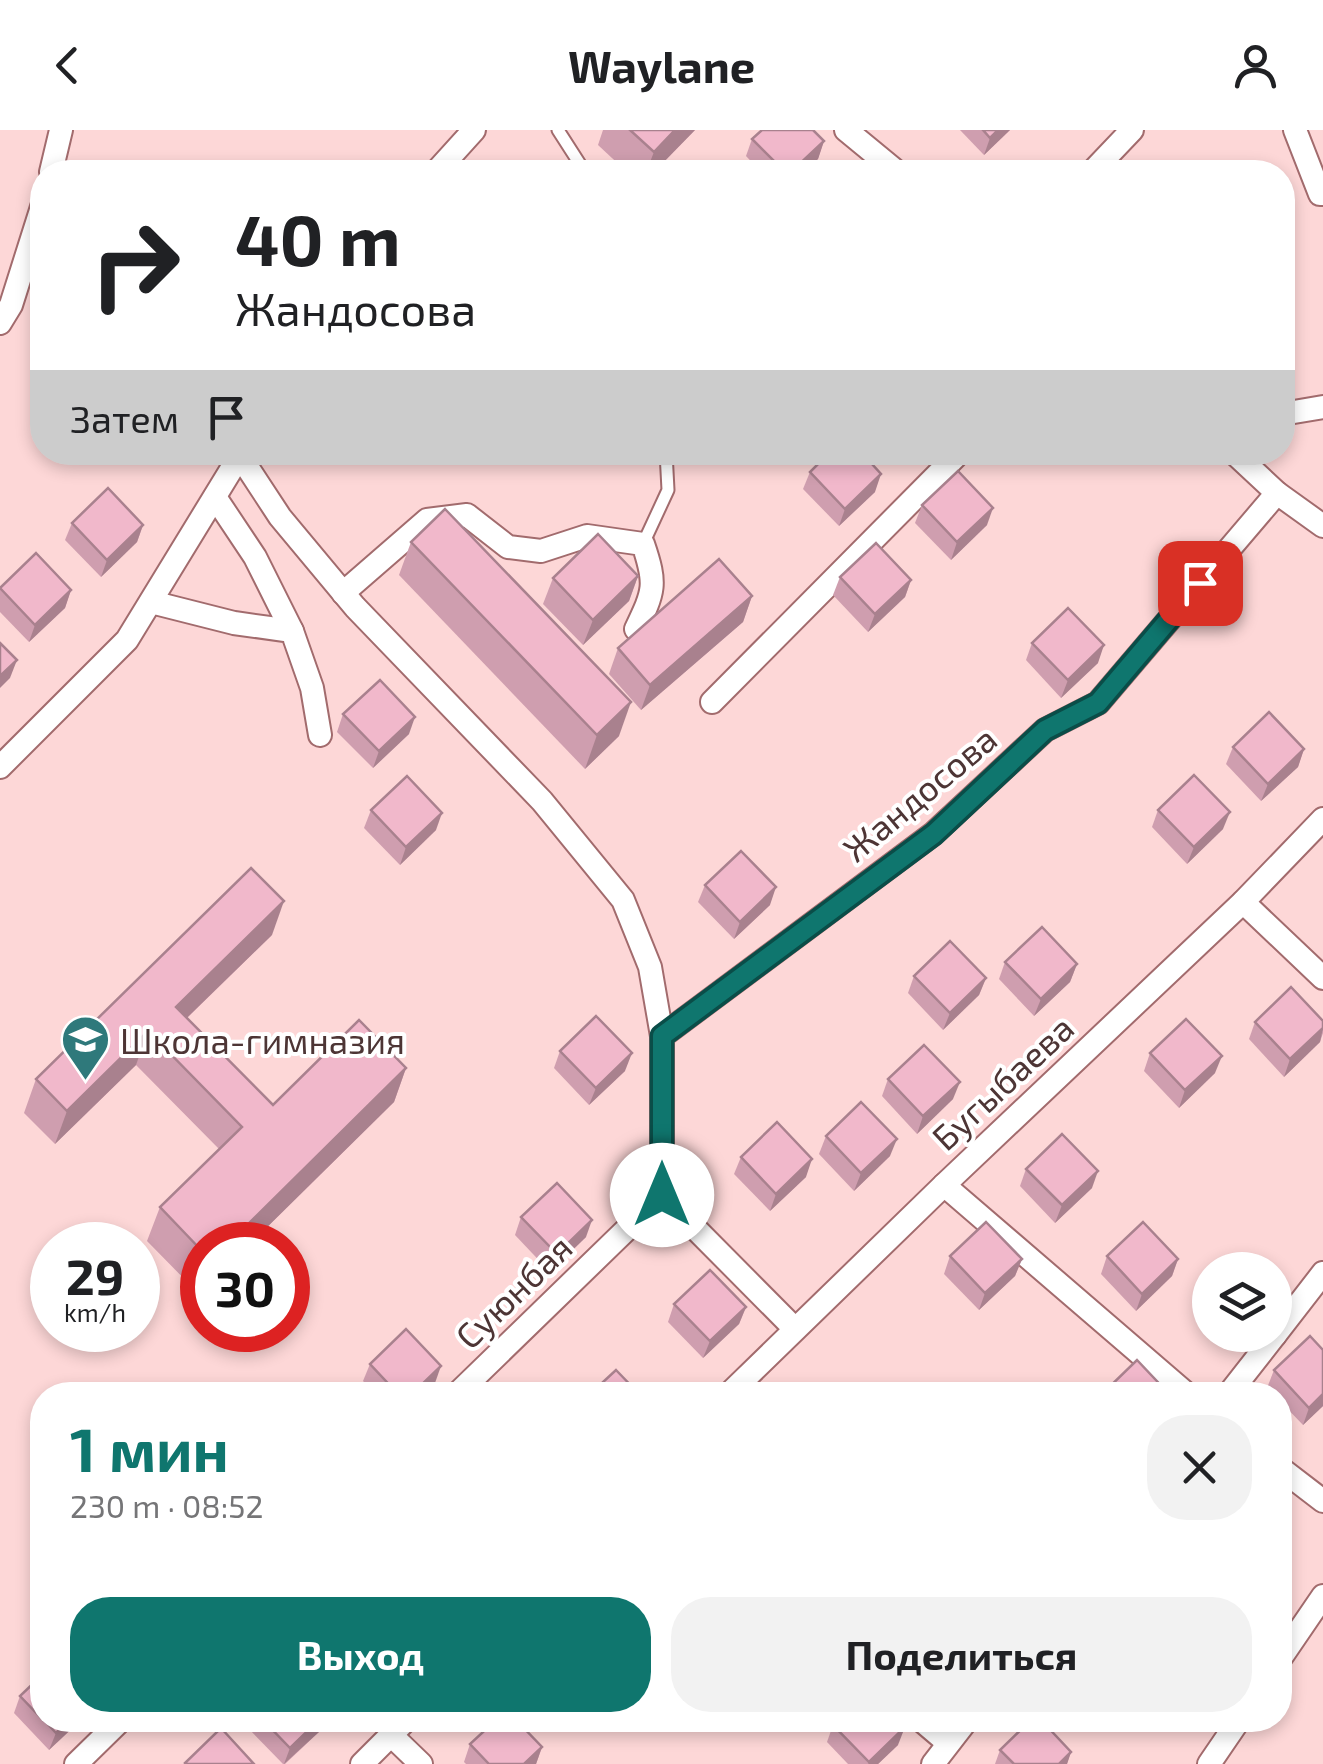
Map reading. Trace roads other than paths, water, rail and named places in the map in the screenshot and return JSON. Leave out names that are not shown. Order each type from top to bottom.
[{"type":"street","points":[[55,160],[61,130]]},
{"type":"street","points":[[447,160],[474,130]]},
{"type":"street","points":[[846,130],[882,160]]},
{"type":"street","points":[[1103,160],[1132,130]]},
{"type":"street","points":[[1295,130],[1323,194]]},
{"type":"street","points":[[0,323],[11,305],[30,245]]},
{"type":"street","points":[[1295,412],[1323,407]]},
{"type":"street","points":[[0,768],[127,640],[235,465]]},
{"type":"street","points":[[249,465],[280,517],[343,593],[542,800],[624,900],[650,967],[662,1036],[662,1195],[795,1329]]},
{"type":"street","points":[[712,702],[947,465]]},
{"type":"street","points":[[1247,465],[1277,493],[1323,526]]},
{"type":"street","name":"Жандосова","points":[[662,1036],[934,834],[1045,730],[1098,703],[1277,493]]},
{"type":"street","points":[[215,497],[255,557],[292,632],[312,688],[320,735]]},
{"type":"street","points":[[343,593],[428,520],[466,516],[508,548],[541,551],[586,536],[643,544],[653,592],[636,629]]},
{"type":"street","points":[[151,602],[234,623],[292,632]]},
{"type":"street","name":"Бугыбаева","points":[[741,1382],[1243,902],[1323,819]]},
{"type":"street","points":[[1243,902],[1323,978]]},
{"type":"street","points":[[944,1185],[1173,1382]]},
{"type":"street","name":"Суюнбая","points":[[469,1382],[662,1195]]},
{"type":"street","points":[[1292,1313],[1323,1273]]},
{"type":"street","points":[[1238,1382],[1262,1352]]},
{"type":"street","points":[[1292,1477],[1323,1501]]},
{"type":"street","points":[[1292,1642],[1323,1596]]},
{"type":"street","points":[[76,1764],[109,1732]]},
{"type":"street","points":[[362,1764],[394,1732]]},
{"type":"street","points":[[401,1732],[421,1764]]},
{"type":"street","points":[[935,1732],[948,1743]]},
{"type":"street","points":[[933,1764],[957,1732]]},
{"type":"street","points":[[1210,1764],[1231,1732]]},
{"type":"lane","points":[[558,130],[577,160]]},
{"type":"lane","points":[[643,544],[668,490],[667,465]]},
{"type":"place","name":"Школа-гимназия","points":[[85,1082]]}]
